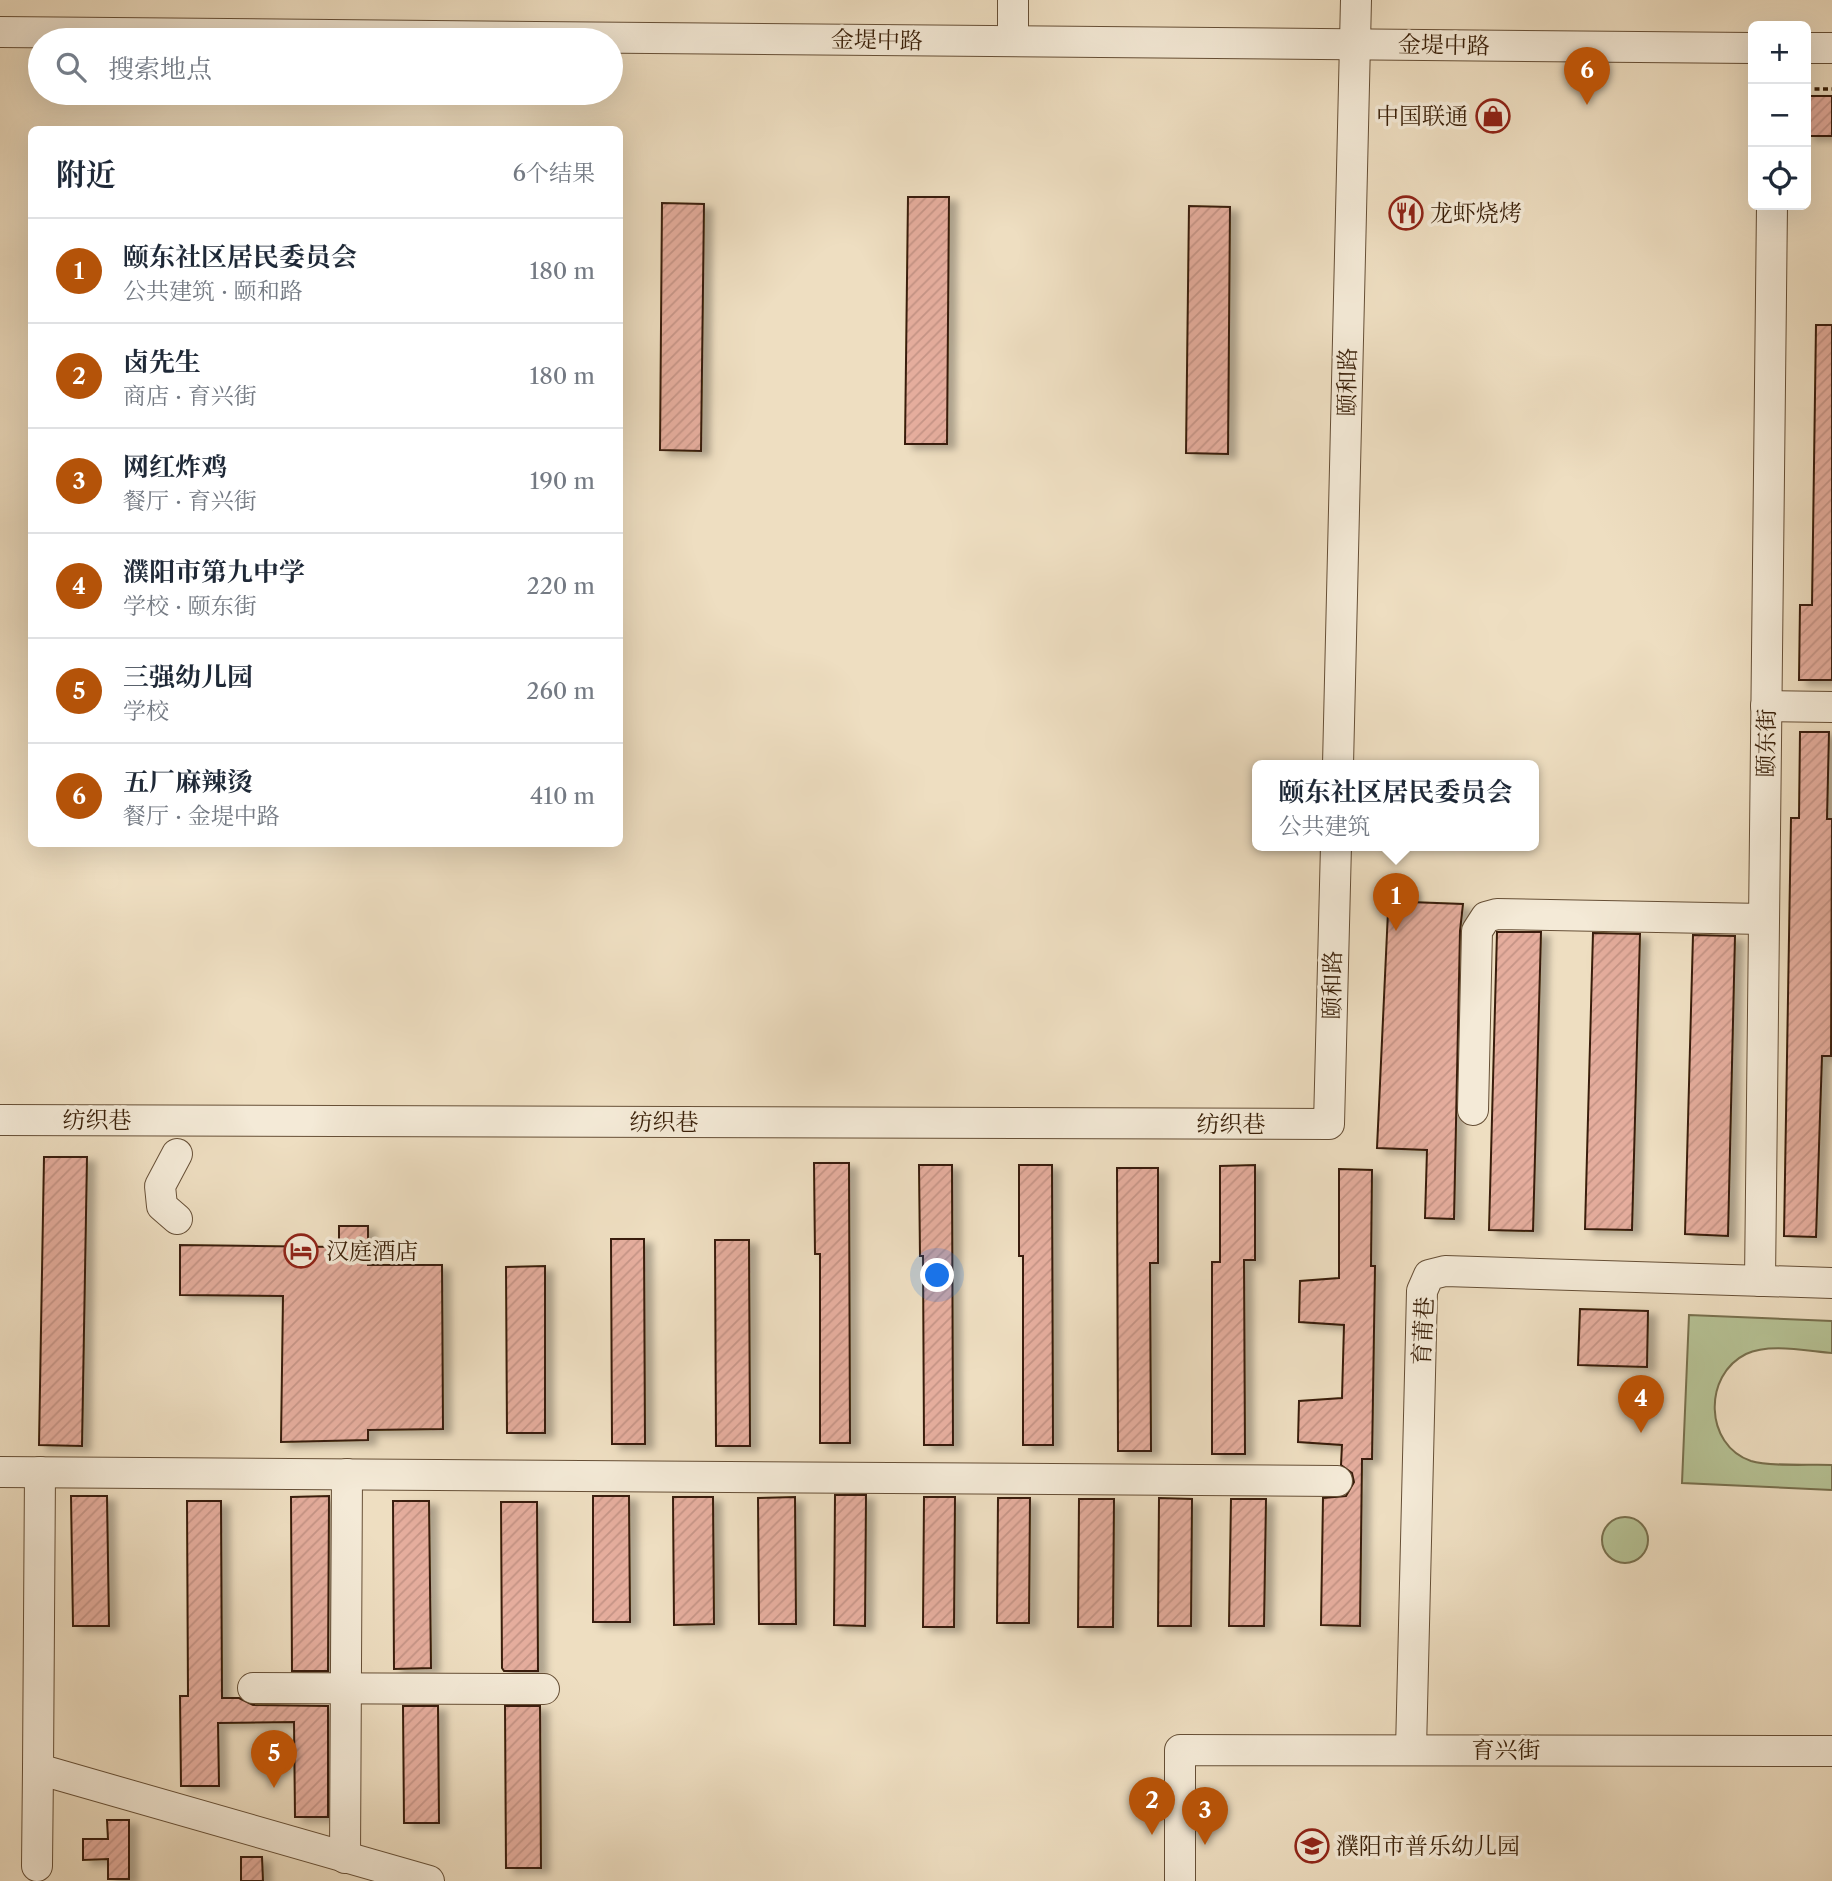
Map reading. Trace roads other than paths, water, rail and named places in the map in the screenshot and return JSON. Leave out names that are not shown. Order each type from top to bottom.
[{"type":"street","points":[[1013,0],[1013,41]]},
{"type":"street","name":"颐和路","points":[[1338,760],[1356,0]]},
{"type":"street","name":"金堤中路","points":[[0,32],[28,32]]},
{"type":"street","name":"金堤中路","points":[[623,38],[1748,48]]},
{"type":"street","points":[[1811,48],[1832,48]]},
{"type":"street","name":"颐东街","points":[[1760,1281],[1772,210]]},
{"type":"street","points":[[1766,706],[1832,707]]},
{"type":"street","name":"颐和路","points":[[1329,1124],[1336,851]]},
{"type":"street","points":[[1473,1110],[1477,931],[1486,917],[1497,914],[1764,919]]},
{"type":"street","name":"纺织巷","points":[[0,1120],[1329,1124]]},
{"type":"street","points":[[177,1154],[160,1186],[162,1206],[177,1219]]},
{"type":"street","name":"育莆巷","points":[[1411,1750],[1422,1291],[1429,1275],[1445,1271],[1832,1283]]},
{"type":"street","points":[[0,1472],[1337,1481]]},
{"type":"street","points":[[37,1866],[40,1472]]},
{"type":"street","points":[[345,1858],[347,1474]]},
{"type":"street","points":[[253,1688],[544,1689]]},
{"type":"street","name":"育兴街","points":[[1180,1881],[1180,1750],[1832,1751]]},
{"type":"street","points":[[38,1769],[429,1881]]},
{"type":"place","name":"五厂麻辣烫","points":[[1587,105]]},
{"type":"place","name":"中国联通","points":[[1493,116]]},
{"type":"place","name":"龙虾烧烤","points":[[1406,213]]},
{"type":"place","name":"颐东社区居民委员会","points":[[1396,931]]},
{"type":"place","name":"汉庭酒店","points":[[301,1251]]},
{"type":"place","name":"濮阳市第九中学","points":[[1641,1433]]},
{"type":"place","name":"三强幼儿园","points":[[274,1788]]},
{"type":"place","name":"卤先生","points":[[1152,1835]]},
{"type":"place","name":"网红炸鸡","points":[[1205,1845]]},
{"type":"place","name":"濮阳市普乐幼儿园","points":[[1312,1846]]}]
